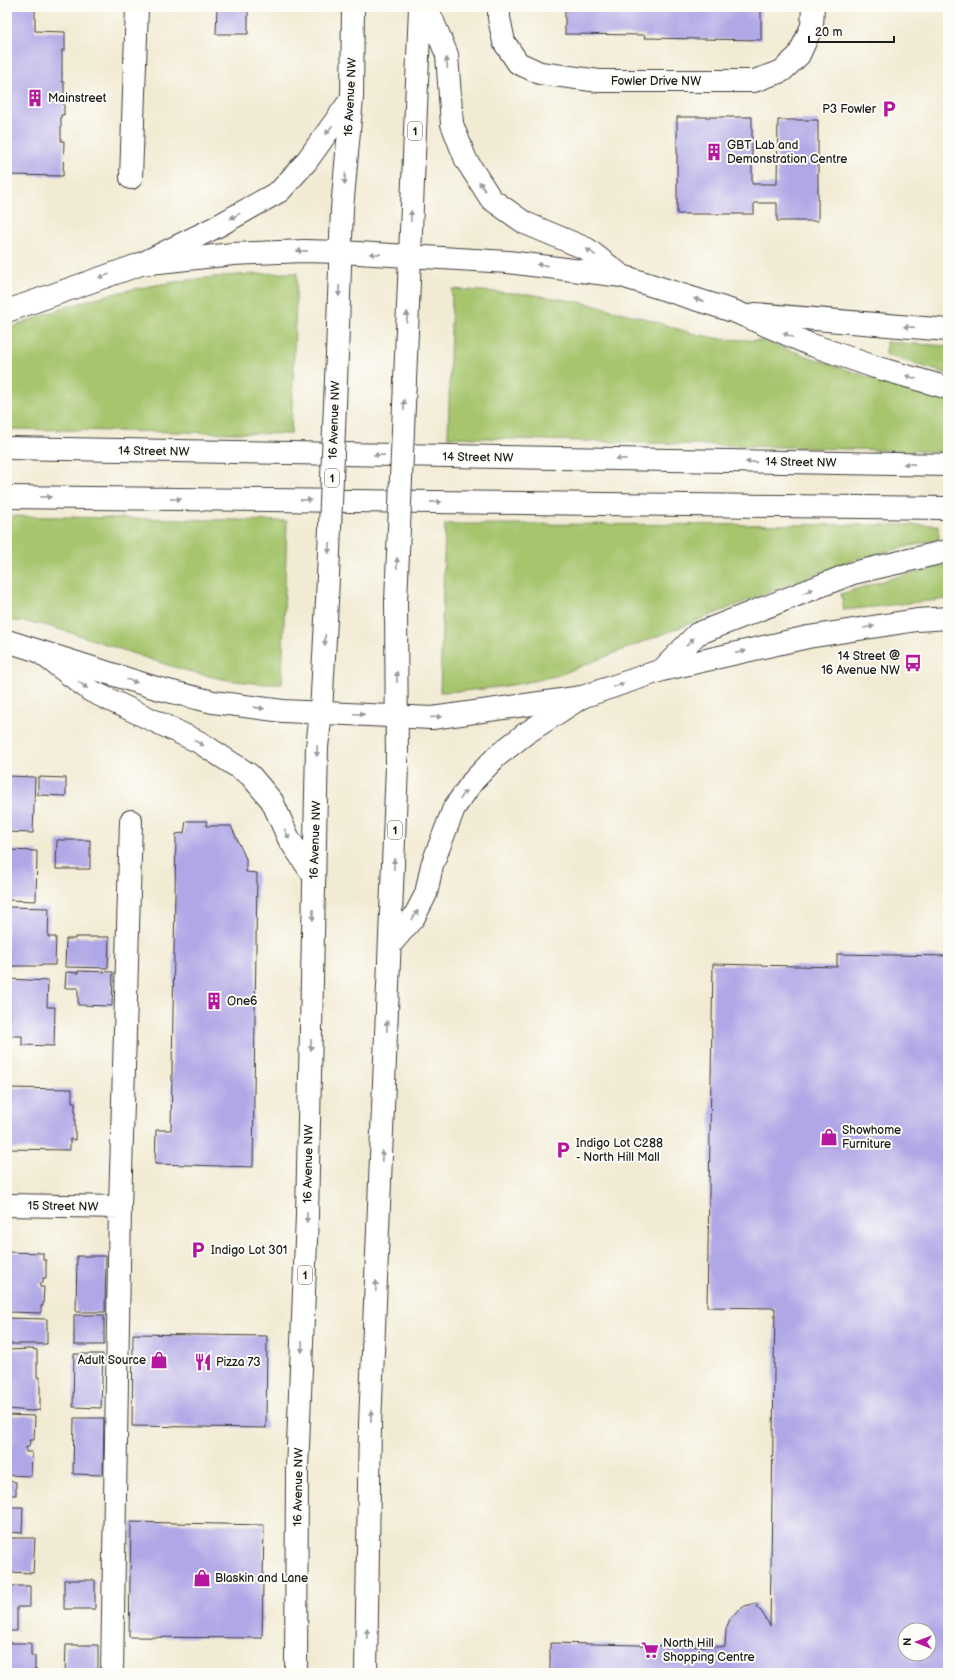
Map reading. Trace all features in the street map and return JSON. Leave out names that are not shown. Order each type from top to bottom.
[{"type":"main road","points":[[131,178],[137,7]]},
{"type":"main road","name":"16 Avenue NW","points":[[296,1673],[297,1471],[307,1215],[317,747],[321,712],[327,601],[342,209],[352,98],[353,7]]},
{"type":"main road","name":"1","points":[[366,1673],[370,1425],[397,766],[396,602],[420,7]]},
{"type":"main road","points":[[427,7],[447,55],[452,124],[466,160],[491,199],[524,223],[587,249],[622,276]]},
{"type":"main road","name":"Fowler Drive NW","points":[[499,7],[499,18],[504,42],[518,63],[540,74],[599,81],[754,81],[782,71],[799,55],[812,26],[813,7]]},
{"type":"main road","points":[[7,311],[141,264],[216,227],[280,191],[306,162],[352,98]]},
{"type":"main road","points":[[141,264],[234,254],[304,251],[410,255],[508,262],[622,276],[736,312],[809,344],[875,367],[948,388]]},
{"type":"main road","points":[[736,312],[948,330]]},
{"type":"main road","name":"14 Street NW","points":[[7,448],[948,465]]},
{"type":"main road","points":[[7,497],[948,508]]},
{"type":"main road","points":[[662,670],[697,634],[854,573],[948,551]]},
{"type":"main road","points":[[7,641],[41,653],[156,688],[213,702],[283,711],[432,718],[582,697],[662,670],[808,637],[917,620],[948,618]]},
{"type":"main road","points":[[41,653],[91,691],[199,742],[250,775],[272,801],[289,839],[314,876]]},
{"type":"main road","points":[[390,945],[414,917],[426,894],[432,865],[454,808],[472,781],[497,756],[525,734],[582,697]]},
{"type":"main road","points":[[112,1673],[120,1207],[131,821]]},
{"type":"main road","name":"15 Street NW","points":[[7,1205],[120,1207]]},
{"type":"green space","points":[[297,273],[291,434],[7,429],[7,329],[85,301],[146,287],[221,276]]},
{"type":"green space","points":[[452,289],[528,294],[585,303],[643,318],[691,333],[722,339],[763,341],[880,381],[948,402],[948,452],[448,437]]},
{"type":"green space","points":[[886,342],[948,346],[948,374],[886,355]]},
{"type":"green space","points":[[7,516],[287,521],[282,684],[252,683],[195,673],[49,626],[7,620]]},
{"type":"green space","points":[[445,524],[938,525],[939,539],[856,559],[828,569],[559,675],[500,687],[440,692]]},
{"type":"green space","points":[[948,565],[948,599],[844,610],[841,594],[896,577]]},
{"type":"building","name":"Mainstreet","points":[[7,7],[35,7],[35,31],[65,32],[65,50],[62,50],[64,115],[61,115],[61,141],[64,141],[63,176],[7,175]]},
{"type":"building","points":[[217,7],[248,7],[248,34],[216,34]]},
{"type":"building","points":[[565,7],[761,7],[761,40],[644,38],[645,35],[565,34]]},
{"type":"building","name":"GBT Lab and Demonstration Centre","points":[[677,117],[752,117],[752,184],[777,184],[778,120],[818,120],[818,221],[777,221],[777,203],[754,203],[754,214],[677,214]]},
{"type":"building","points":[[7,776],[35,777],[33,833],[7,832]]},
{"type":"building","points":[[38,777],[66,778],[66,796],[38,795]]},
{"type":"building","name":"One6","points":[[186,821],[207,821],[206,826],[231,826],[246,859],[246,872],[257,873],[253,1167],[155,1164],[156,1130],[171,1130],[176,834],[184,833]]},
{"type":"building","points":[[57,840],[90,840],[90,869],[56,869]]},
{"type":"building","points":[[7,850],[37,851],[36,901],[7,900]]},
{"type":"building","points":[[7,907],[49,908],[48,937],[56,937],[55,965],[7,966]]},
{"type":"building","points":[[75,937],[109,937],[108,968],[65,967],[66,939],[75,939]]},
{"type":"building","name":"Showhome Furniture","points":[[837,954],[948,956],[948,1673],[550,1673],[550,1643],[725,1647],[726,1629],[730,1619],[736,1612],[745,1606],[757,1603],[757,1608],[761,1611],[770,1626],[775,1308],[707,1307],[713,964],[837,967]]},
{"type":"building","points":[[78,971],[113,972],[112,1006],[78,1005],[78,988],[65,988],[66,972],[78,973]]},
{"type":"building","points":[[7,979],[48,981],[47,1007],[55,1007],[54,1046],[22,1045],[22,1036],[9,1036],[10,1012],[7,1012]]},
{"type":"building","points":[[7,1088],[72,1089],[72,1102],[75,1102],[75,1140],[70,1139],[70,1150],[7,1149]]},
{"type":"building","points":[[7,1252],[43,1253],[43,1260],[46,1260],[46,1278],[43,1278],[43,1283],[40,1283],[40,1287],[44,1287],[41,1313],[7,1312]]},
{"type":"building","points":[[77,1256],[106,1256],[105,1312],[76,1312]]},
{"type":"building","points":[[74,1315],[104,1315],[104,1345],[74,1345]]},
{"type":"building","points":[[7,1318],[47,1319],[47,1344],[7,1344]]},
{"type":"building","points":[[133,1334],[267,1336],[266,1428],[132,1426]]},
{"type":"building","points":[[7,1350],[37,1350],[37,1377],[40,1377],[40,1410],[32,1411],[7,1409]]},
{"type":"building","points":[[74,1354],[103,1354],[101,1408],[73,1407]]},
{"type":"building","points":[[7,1415],[35,1416],[34,1440],[30,1440],[29,1447],[26,1447],[26,1452],[32,1452],[31,1476],[7,1475]]},
{"type":"building","points":[[74,1418],[104,1418],[103,1475],[73,1474]]},
{"type":"building","points":[[7,1481],[16,1482],[16,1495],[11,1495],[10,1507],[23,1507],[22,1533],[7,1532]]},
{"type":"building","points":[[131,1522],[264,1525],[262,1638],[129,1637]]},
{"type":"building","points":[[7,1538],[35,1538],[33,1573],[7,1572]]},
{"type":"building","points":[[64,1580],[95,1580],[95,1609],[64,1609]]},
{"type":"building","points":[[7,1586],[30,1586],[30,1607],[17,1607],[17,1631],[7,1631]]},
{"type":"building","points":[[7,1643],[31,1643],[31,1656],[35,1656],[35,1670],[37,1670],[37,1673],[7,1673]]},
{"type":"building","points":[[66,1645],[98,1645],[98,1673],[65,1673]]},
{"type":"place","name":"Mainstreet","points":[[35,98]]},
{"type":"place","name":"P3 Fowler","points":[[889,109]]},
{"type":"place","name":"GBT Lab and Demonstration Centre","points":[[714,152]]},
{"type":"place","name":"14 Street @ 16 Avenue NW","points":[[913,663]]},
{"type":"place","name":"One6","points":[[214,1001]]},
{"type":"place","name":"Showhome Furniture","points":[[829,1137]]},
{"type":"place","name":"Indigo Lot C288 - North Hill Mall","points":[[563,1150]]},
{"type":"place","name":"Indigo Lot 301","points":[[198,1250]]},
{"type":"place","name":"Adult Source","points":[[159,1360]]},
{"type":"place","name":"Pizza 73","points":[[203,1362]]},
{"type":"place","name":"Blaskin and Lane","points":[[202,1578]]},
{"type":"place","name":"North Hill Shopping Centre","points":[[650,1650]]}]
